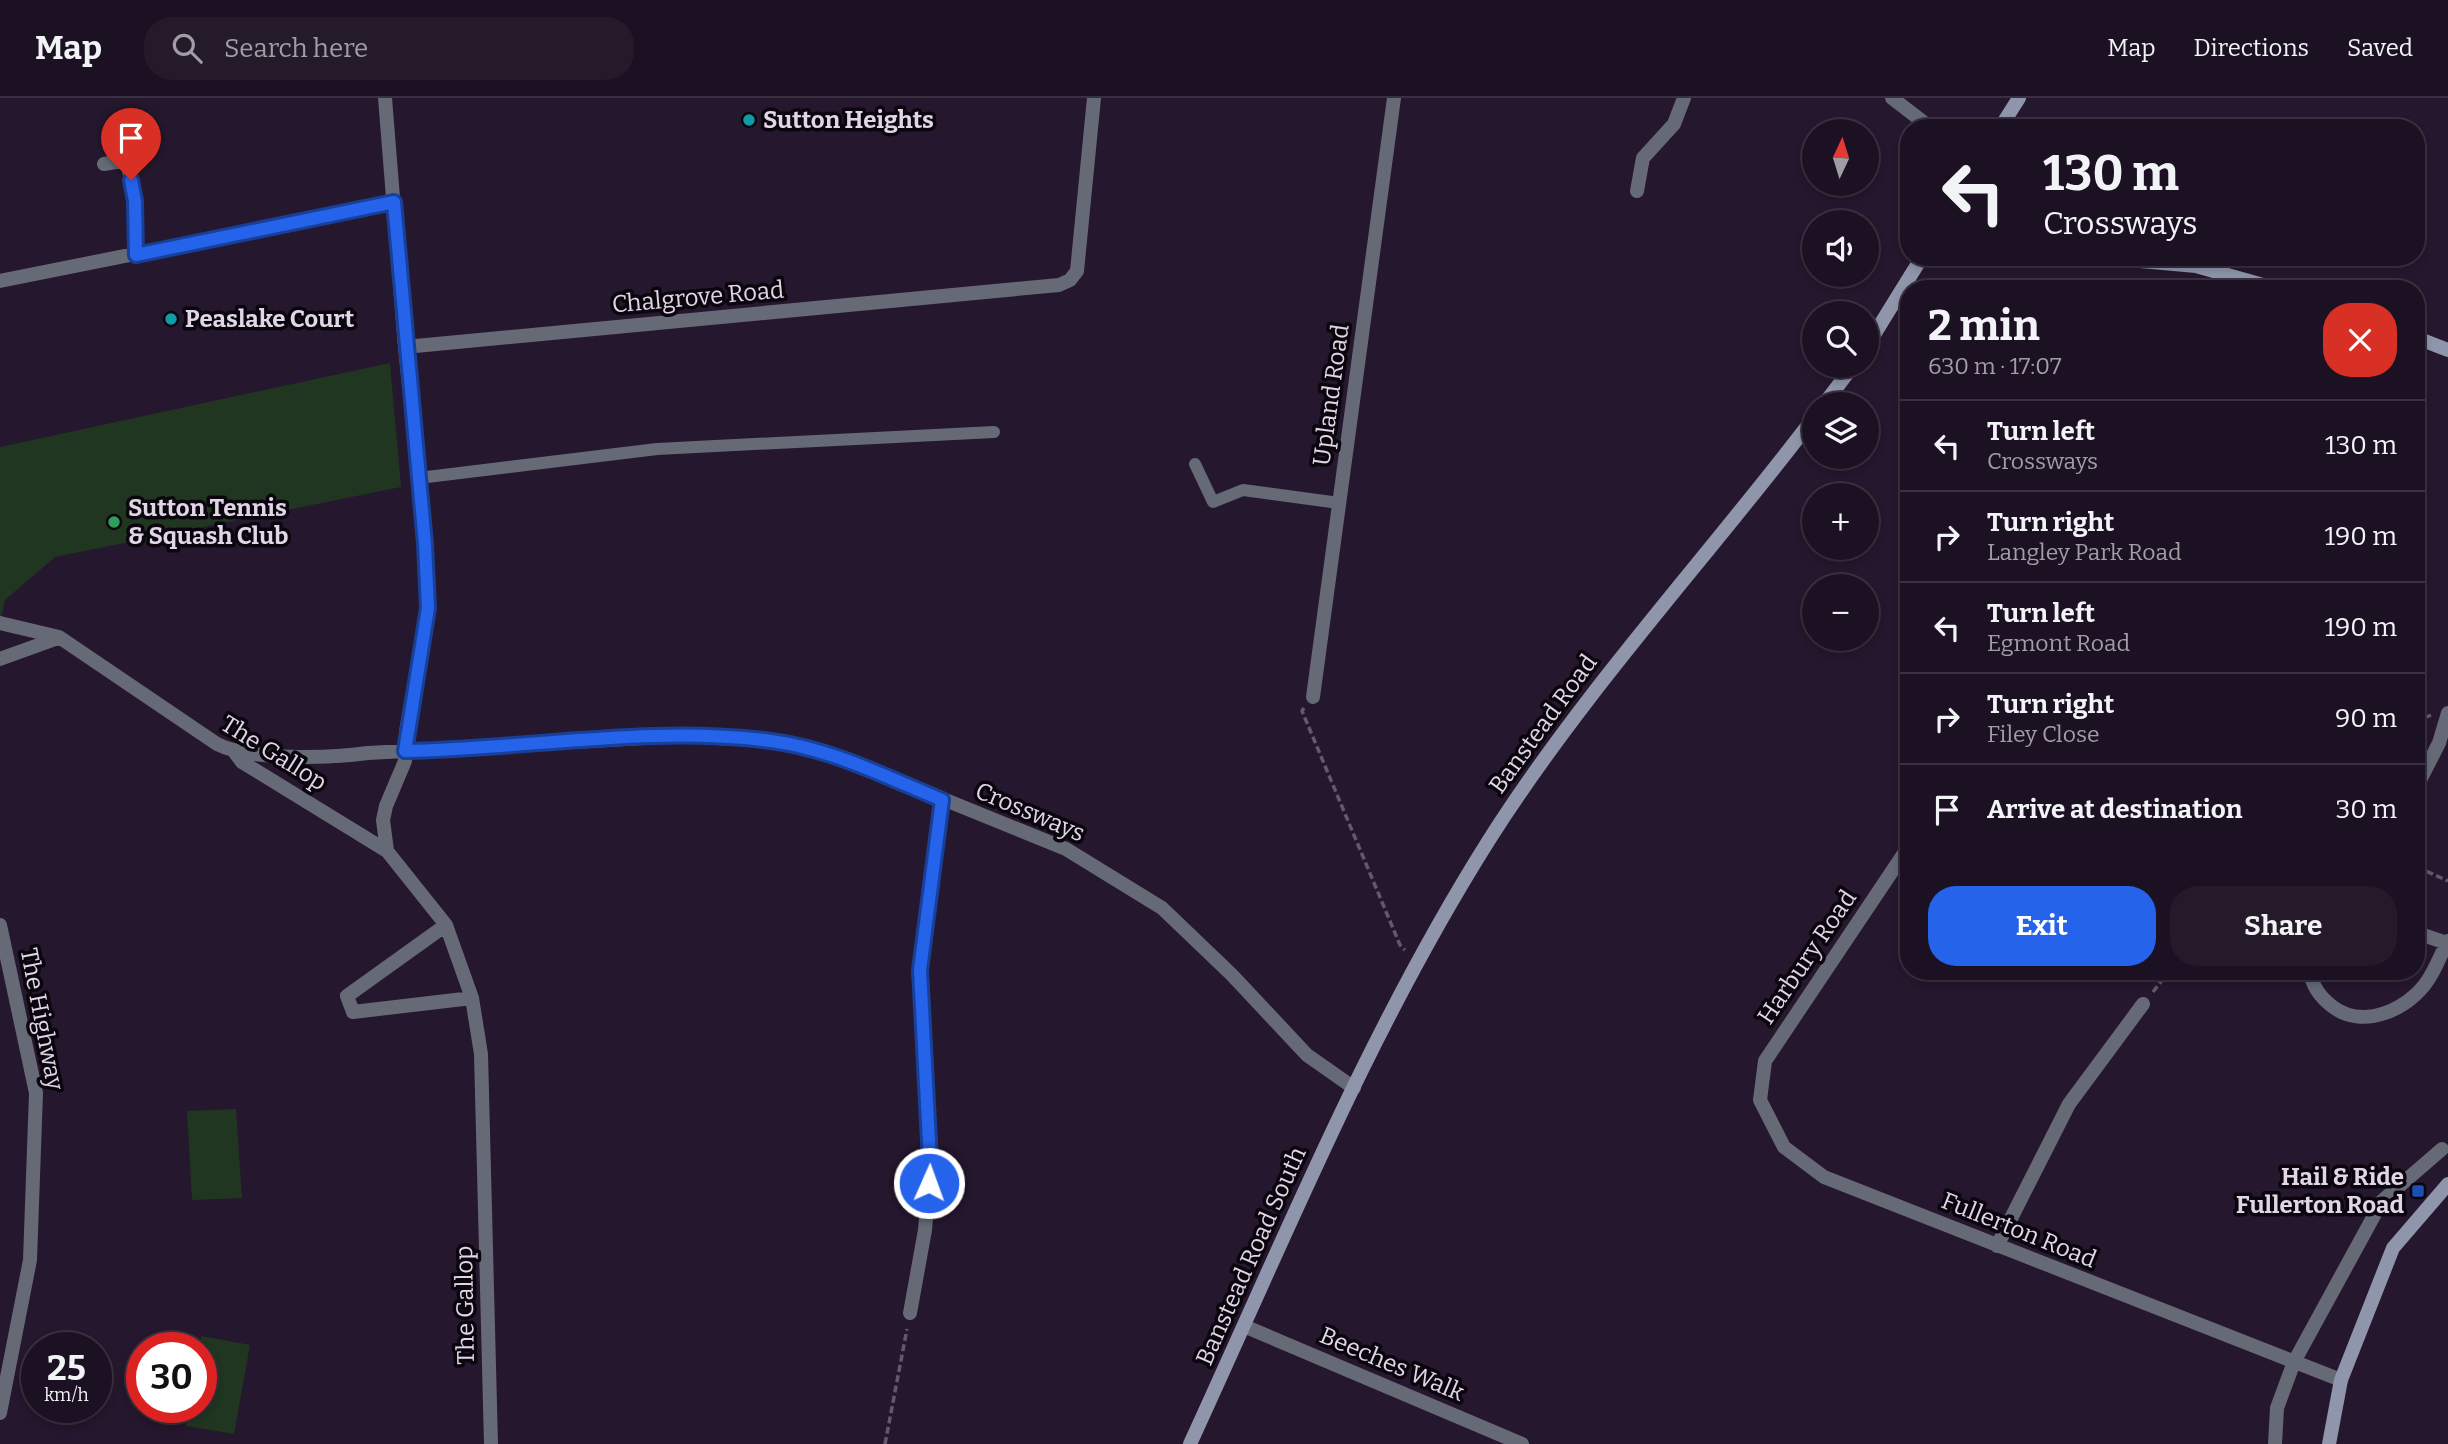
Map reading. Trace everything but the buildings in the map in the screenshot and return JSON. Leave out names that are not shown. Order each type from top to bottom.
[{"type":"street","points":[[385,98],[428,608],[403,768],[386,806],[383,820],[387,851]]},
{"type":"street","name":"Chalgrove Road","points":[[405,347],[1059,285],[1070,280],[1077,271],[1094,98]]},
{"type":"street","name":"Upland Road","points":[[1313,697],[1394,98]]},
{"type":"street","points":[[1637,191],[1643,158],[1674,124],[1684,98]]},
{"type":"street","points":[[1892,98],[1919,119]]},
{"type":"street","points":[[2006,119],[2019,98]]},
{"type":"street","points":[[121,130],[135,201],[136,255]]},
{"type":"street","points":[[104,164],[127,160]]},
{"type":"street","points":[[0,281],[394,202]]},
{"type":"street","points":[[2196,266],[2244,280]]},
{"type":"street","points":[[1879,327],[1900,293]]},
{"type":"street","points":[[2425,341],[2448,350]]},
{"type":"street","points":[[1833,392],[1844,378]]},
{"type":"street","name":"Banstead Road","points":[[1354,1088],[1417,961],[1485,848],[1551,749],[1608,672],[1802,432]]},
{"type":"street","name":"The Gallop","points":[[0,623],[59,637],[217,744],[233,750],[242,762],[387,851],[446,925],[472,998],[481,1054],[491,1444]]},
{"type":"street","points":[[0,659],[59,637]]},
{"type":"street","points":[[2425,770],[2439,743],[2448,713]]},
{"type":"street","name":"Crossways","points":[[233,750],[326,758],[405,751],[681,736],[772,741],[835,755],[1066,849],[1162,908],[1232,975],[1307,1055],[1354,1088]]},
{"type":"street","points":[[910,1313],[925,1230],[930,1160],[920,970],[942,800]]},
{"type":"street","name":"Harbury Road","points":[[1760,1100],[1765,1062],[1900,860]]},
{"type":"street","name":"The Highway","points":[[0,925],[36,1093],[30,1260],[0,1413]]},
{"type":"street","points":[[446,925],[347,996],[354,1012],[472,998]]},
{"type":"street","points":[[2314,980],[2321,996],[2336,1009],[2366,1018],[2399,1006],[2427,982],[2447,942],[2425,935]]},
{"type":"street","points":[[1997,1246],[2068,1104],[2143,1004]]},
{"type":"street","name":"Banstead Road South","points":[[1190,1444],[1354,1088]]},
{"type":"street","name":"Fullerton Road","points":[[1760,1100],[1784,1147],[1824,1177],[2341,1380]]},
{"type":"street","points":[[2275,1444],[2277,1408],[2294,1362],[2382,1201],[2442,1149]]},
{"type":"street","points":[[2329,1444],[2341,1380],[2393,1248],[2448,1184]]},
{"type":"street","name":"Beeches Walk","points":[[1244,1326],[1522,1444]]},
{"type":"lane","points":[[419,478],[657,449],[994,432]]},
{"type":"lane","points":[[1195,464],[1213,502],[1243,490],[1339,503]]},
{"type":"path","points":[[1313,697],[1302,711],[1400,946],[1417,961]]},
{"type":"path","points":[[2425,871],[2448,881]]},
{"type":"path","points":[[2143,1004],[2162,980]]},
{"type":"path","points":[[885,1444],[910,1313]]},
{"type":"green space","name":"Sutton Tennis & Squash Club","points":[[390,363],[401,487],[55,557],[5,600],[0,623],[0,447]]},
{"type":"green space","points":[[236,1109],[242,1198],[192,1200],[187,1111]]},
{"type":"green space","points":[[217,1339],[250,1345],[234,1434],[186,1426],[186,1423],[217,1423]]},
{"type":"place","name":"Sutton Heights","points":[[749,120]]},
{"type":"place","name":"Peaslake Court","points":[[171,319]]},
{"type":"place","name":"Sutton Tennis & Squash Club","points":[[114,522]]},
{"type":"place","name":"Hail & Ride Fullerton Road","points":[[2418,1191]]},
{"type":"route","points":[[131,180],[135,201],[136,255],[394,202],[405,347],[425,544],[428,608],[405,751],[681,736],[772,741],[835,755],[942,800],[920,970],[929,1183]]}]
